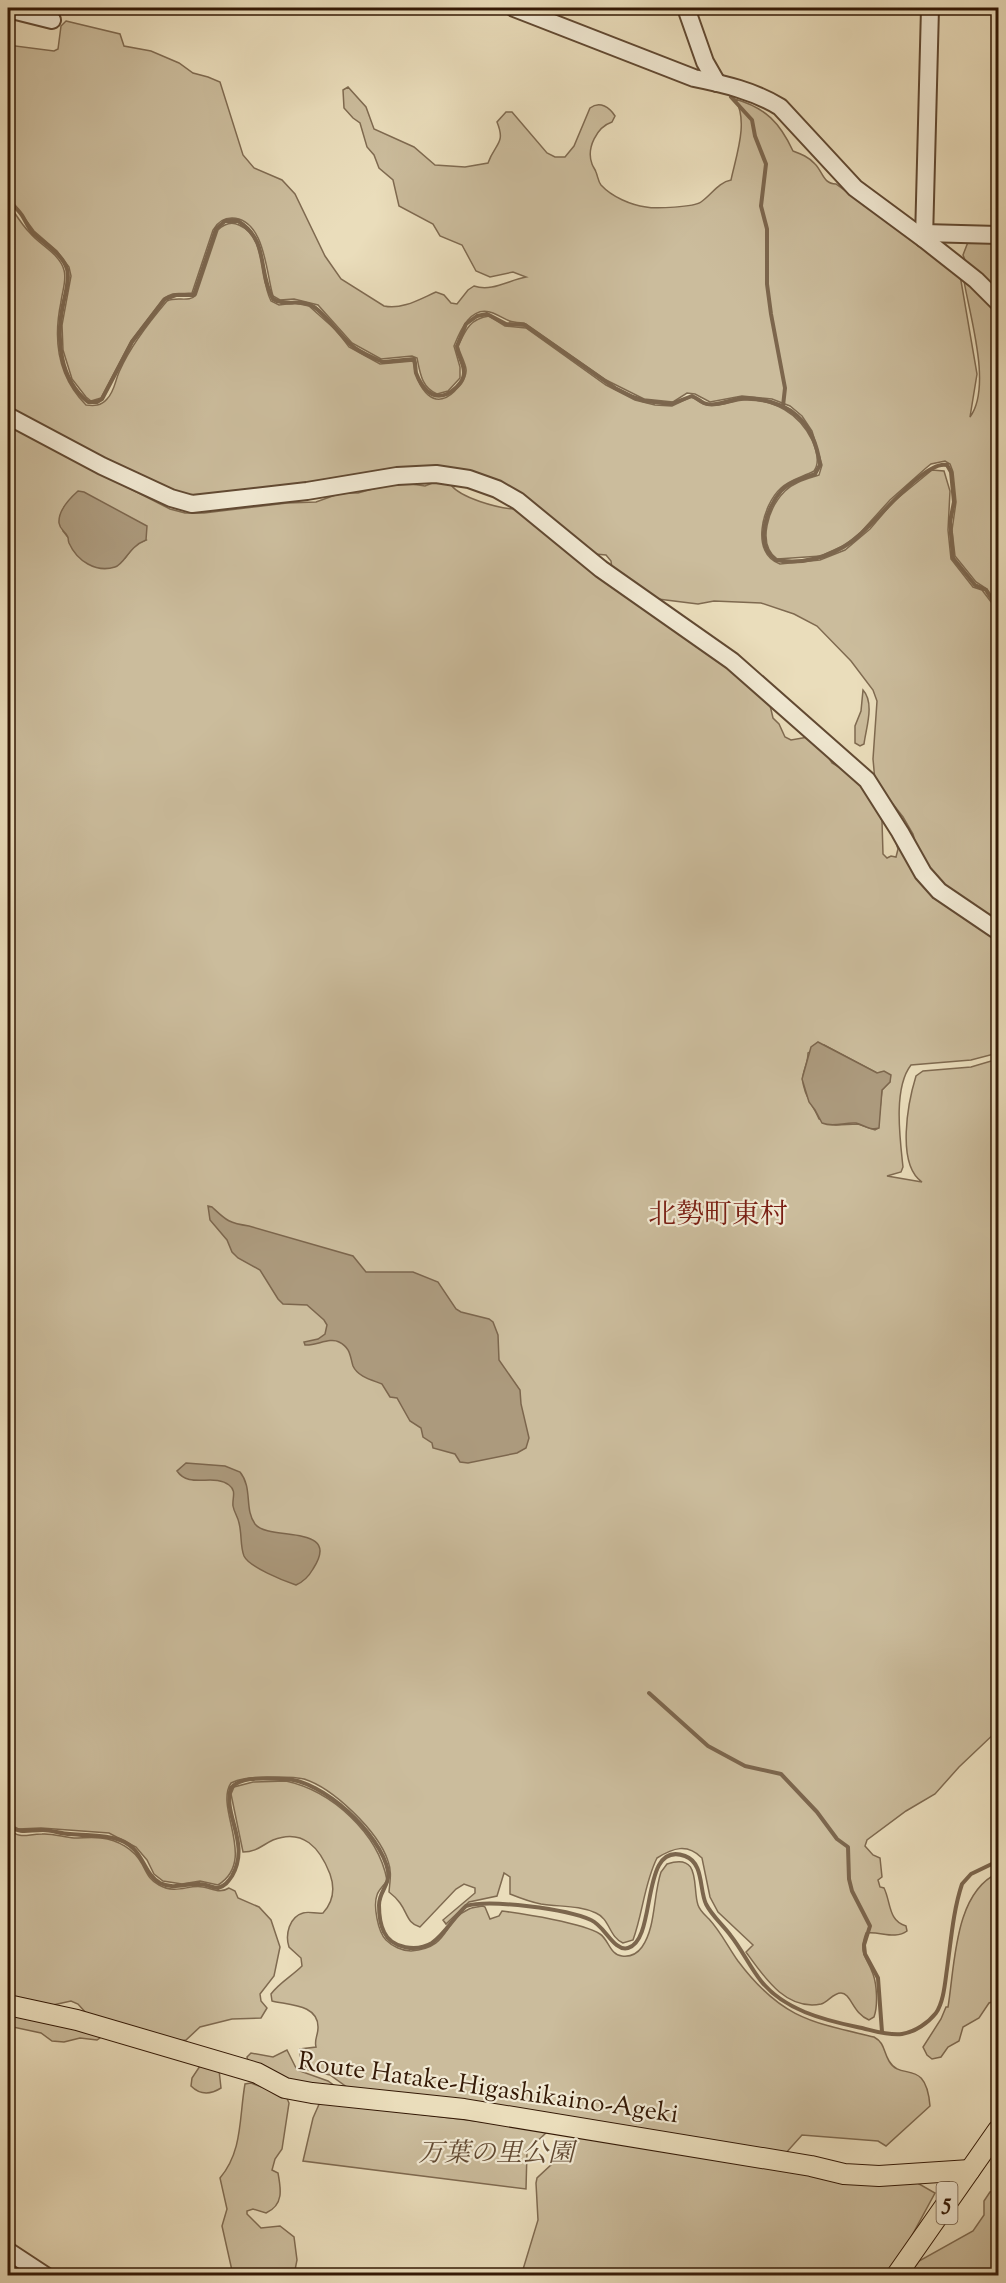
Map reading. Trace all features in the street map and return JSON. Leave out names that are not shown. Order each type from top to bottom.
[{"type":"main road","name":"Route Hatake-Higashikaino-Ageki","points":[[8,2005],[77,2020],[257,2073],[285,2088],[312,2093],[464,2109],[811,2166],[844,2174],[879,2176],[970,2170]]},
{"type":"main road","name":"5","points":[[896,2276],[999,2130]]},
{"type":"street","points":[[514,8],[694,78],[767,98],[780,107],[855,188],[924,236],[999,302]]},
{"type":"street","points":[[686,8],[705,62],[717,83]]},
{"type":"street","points":[[924,236],[930,8]]},
{"type":"street","points":[[8,9],[52,20]]},
{"type":"street","points":[[924,236],[999,235]]},
{"type":"street","points":[[8,416],[102,466],[171,498],[192,504],[397,476],[436,474],[469,479],[497,489],[518,501],[618,581],[732,660],[867,780],[923,873],[939,891],[999,930]]},
{"type":"street","points":[[8,2251],[46,2276]]},
{"type":"green space","points":[[66,21],[120,34],[124,46],[151,51],[179,63],[193,73],[220,82],[243,155],[254,168],[282,180],[295,194],[325,256],[341,279],[384,306],[391,307],[417,301],[436,292],[444,295],[451,303],[457,304],[474,286],[494,287],[526,277],[513,272],[490,277],[476,271],[462,245],[440,236],[433,224],[399,206],[393,180],[379,168],[374,155],[367,147],[360,123],[344,108],[343,90],[348,87],[366,107],[374,129],[414,147],[435,165],[465,167],[488,163],[500,139],[497,122],[506,112],[512,112],[547,153],[555,157],[565,157],[574,146],[590,108],[597,105],[604,106],[615,116],[612,122],[597,133],[590,151],[599,182],[605,189],[622,200],[651,208],[697,204],[723,183],[731,180],[741,128],[739,108],[735,99],[764,112],[783,132],[793,151],[813,162],[828,182],[836,184],[960,275],[977,374],[970,417],[976,404],[979,370],[978,351],[964,281],[967,281],[998,314],[998,606],[987,589],[976,582],[955,556],[952,530],[956,502],[953,472],[950,464],[945,461],[931,464],[926,468],[845,545],[821,556],[777,559],[767,544],[766,535],[774,506],[789,488],[819,475],[822,465],[812,431],[802,416],[790,406],[772,399],[742,396],[710,402],[695,394],[687,393],[673,402],[644,399],[606,380],[524,323],[511,321],[485,311],[478,312],[468,320],[454,346],[460,367],[460,378],[448,391],[437,394],[424,383],[417,358],[412,356],[381,359],[352,343],[318,305],[294,299],[280,300],[273,296],[266,261],[258,237],[243,221],[232,218],[221,221],[213,230],[192,293],[174,294],[163,299],[131,341],[101,398],[91,401],[72,379],[63,350],[62,325],[71,276],[69,267],[57,251],[34,231],[8,196],[8,45],[54,51],[58,49],[61,26]]},
{"type":"green space","points":[[8,203],[27,230],[62,264],[65,282],[57,330],[60,357],[69,382],[86,405],[100,404],[110,396],[130,351],[167,301],[190,299],[196,295],[218,230],[233,223],[248,231],[254,239],[271,301],[279,305],[295,303],[309,306],[337,331],[349,347],[380,364],[413,361],[423,389],[435,399],[442,399],[450,395],[462,382],[466,369],[458,346],[473,322],[489,316],[505,326],[526,328],[606,385],[635,400],[672,406],[691,397],[707,405],[755,400],[775,405],[793,415],[807,430],[817,460],[814,471],[781,488],[774,496],[764,517],[762,540],[765,550],[771,559],[780,564],[820,560],[845,550],[870,529],[893,502],[932,470],[944,471],[950,491],[948,530],[951,559],[973,587],[982,590],[998,611],[998,923],[940,885],[917,848],[913,834],[903,817],[875,781],[873,759],[877,701],[873,690],[851,661],[817,626],[794,614],[761,603],[714,601],[698,604],[658,599],[612,569],[611,561],[606,555],[595,554],[469,475],[292,486],[183,498],[8,410]]},
{"type":"green space","points":[[968,242],[998,242],[998,294],[967,265],[963,255]]},
{"type":"green space","points":[[8,423],[170,509],[185,513],[316,502],[341,493],[358,493],[398,482],[425,486],[435,482],[451,485],[480,502],[514,509],[585,564],[723,662],[769,701],[773,718],[779,724],[785,737],[791,740],[808,737],[825,752],[832,763],[854,776],[873,798],[882,821],[883,854],[887,858],[896,857],[898,849],[895,839],[998,938],[998,1053],[971,1060],[911,1065],[905,1075],[900,1100],[899,1128],[903,1167],[901,1172],[887,1176],[922,1182],[914,1173],[909,1162],[906,1132],[916,1076],[923,1071],[971,1067],[998,1059],[998,1730],[959,1767],[935,1794],[906,1811],[867,1840],[865,1846],[873,1855],[880,1858],[882,1877],[878,1880],[880,1887],[884,1888],[896,1920],[906,1926],[907,1931],[898,1935],[866,1933],[863,1951],[873,1974],[876,1996],[874,2017],[869,2020],[859,2013],[847,1996],[841,1993],[835,1994],[821,2004],[808,2005],[797,2002],[777,1990],[746,1952],[753,1945],[718,1912],[710,1897],[702,1858],[691,1850],[674,1850],[657,1858],[649,1878],[633,1940],[623,1943],[615,1937],[601,1916],[590,1910],[537,1903],[510,1894],[510,1877],[504,1873],[497,1896],[469,1902],[446,1924],[443,1920],[475,1893],[475,1888],[464,1884],[456,1889],[420,1927],[416,1925],[410,1921],[403,1907],[389,1892],[389,1865],[383,1849],[365,1824],[328,1791],[299,1778],[253,1778],[231,1783],[227,1794],[227,1806],[235,1848],[235,1862],[229,1874],[218,1885],[200,1881],[182,1884],[163,1881],[154,1874],[147,1860],[136,1847],[109,1833],[41,1828],[18,1829],[8,1823]],"holes":[[[67,504],[146,540],[136,544],[125,558],[67,536],[63,531],[64,507]],[[824,1045],[877,1073],[884,1072],[890,1082],[882,1090],[878,1128],[875,1130],[858,1124],[836,1125],[819,1119],[806,1093],[803,1076],[808,1053]]]},
{"type":"green space","points":[[863,690],[867,695],[869,716],[864,744],[860,746],[855,743],[855,726],[861,711]]},
{"type":"green space","points":[[286,1781],[303,1786],[336,1804],[363,1831],[374,1846],[387,1880],[376,1900],[379,1925],[386,1940],[404,1950],[424,1949],[433,1945],[440,1940],[460,1914],[471,1908],[483,1906],[490,1919],[499,1916],[502,1911],[581,1926],[600,1934],[618,1955],[631,1955],[638,1952],[647,1939],[661,1872],[667,1864],[686,1863],[691,1867],[700,1909],[753,1980],[782,2006],[797,2014],[831,2027],[878,2039],[894,2067],[912,2073],[924,2081],[930,2106],[886,2146],[878,2141],[802,2135],[785,2154],[351,2090],[330,2075],[308,2070],[300,2056],[300,2049],[316,2047],[317,2020],[313,2014],[301,2007],[272,2001],[271,1994],[302,1966],[301,1958],[289,1947],[288,1932],[291,1922],[303,1913],[323,1913],[331,1900],[332,1879],[321,1856],[302,1839],[284,1837],[273,1840],[256,1850],[243,1852],[231,1794],[234,1787],[253,1782]]},
{"type":"green space","points":[[8,1829],[21,1835],[50,1834],[113,1841],[125,1846],[135,1854],[151,1879],[165,1888],[198,1886],[219,1891],[229,1888],[235,1891],[238,1898],[259,1907],[271,1920],[280,1947],[274,1976],[260,1994],[261,2001],[267,2008],[261,2018],[232,2019],[200,2027],[186,2040],[179,2041],[87,2014],[78,2004],[71,2001],[53,2005],[8,1998]]},
{"type":"green space","points":[[998,1873],[998,2000],[989,2003],[979,2018],[963,2027],[959,2041],[948,2047],[941,2057],[932,2059],[923,2047],[948,2007],[955,1951],[965,1913],[973,1896],[984,1883]]},
{"type":"green space","points":[[8,2012],[104,2035],[97,2040],[80,2038],[64,2042],[52,2041],[41,2033],[8,2026]]},
{"type":"green space","points":[[287,2050],[297,2070],[328,2081],[339,2089],[301,2086],[249,2066],[247,2057],[251,2053],[273,2057]]},
{"type":"green space","points":[[202,2063],[219,2070],[221,2088],[205,2093],[191,2086],[192,2078]]},
{"type":"green space","points":[[251,2083],[286,2096],[289,2103],[282,2149],[275,2159],[272,2170],[278,2173],[280,2196],[272,2210],[266,2213],[253,2209],[247,2211],[247,2214],[261,2228],[280,2226],[294,2237],[297,2260],[294,2275],[233,2275],[222,2226],[227,2209],[220,2178],[233,2157],[239,2133],[245,2084]]},
{"type":"green space","name":"万葉の里公園","points":[[320,2102],[549,2130],[527,2151],[526,2189],[303,2161],[313,2118]]},
{"type":"green space","points":[[575,2136],[914,2181],[935,2193],[910,2239],[886,2275],[634,2276],[631,2273],[617,2276],[521,2276],[538,2220],[537,2178],[567,2150]]},
{"type":"green space","points":[[993,2191],[998,2192],[998,2275],[908,2276],[919,2261],[973,2231],[984,2215],[984,2201]]},
{"type":"shaded area","points":[[78,491],[84,492],[147,526],[146,540],[135,547],[115,567],[94,567],[82,560],[72,549],[68,537],[60,527],[59,519],[62,510]]},
{"type":"shaded area","points":[[818,1042],[877,1073],[884,1071],[891,1075],[890,1082],[882,1090],[879,1128],[870,1128],[856,1123],[831,1125],[822,1123],[809,1102],[802,1079],[811,1047]]},
{"type":"shaded area","points":[[208,1206],[236,1224],[353,1256],[366,1272],[413,1272],[438,1282],[456,1309],[493,1322],[498,1335],[499,1360],[520,1390],[529,1438],[526,1448],[517,1453],[468,1463],[460,1462],[455,1454],[433,1448],[432,1443],[423,1437],[421,1428],[410,1421],[397,1398],[390,1397],[382,1384],[366,1378],[355,1370],[348,1350],[343,1344],[331,1340],[305,1345],[304,1342],[318,1339],[325,1334],[327,1325],[324,1320],[307,1305],[283,1304],[260,1270],[238,1258],[232,1252],[227,1240],[210,1220]]},
{"type":"shaded area","points":[[186,1463],[225,1466],[240,1472],[244,1478],[250,1512],[255,1524],[274,1532],[312,1539],[319,1545],[320,1555],[308,1576],[296,1585],[267,1573],[247,1560],[243,1552],[240,1527],[233,1506],[234,1492],[231,1487],[216,1480],[195,1480],[182,1476],[177,1471]]},
{"type":"waterway","points":[[731,97],[752,120],[755,136],[766,164],[761,206],[767,229],[767,284],[785,388],[783,406]]},
{"type":"waterway","points":[[8,199],[32,232],[57,253],[65,263],[68,282],[61,318],[62,357],[71,382],[88,402],[97,402],[102,399],[132,342],[165,299],[176,295],[194,295],[216,229],[225,221],[238,221],[255,238],[273,299],[309,304],[323,314],[353,347],[378,360],[383,362],[414,359],[416,373],[421,383],[427,391],[436,396],[449,393],[462,380],[464,370],[457,346],[466,324],[477,316],[487,314],[506,324],[525,325],[615,388],[645,401],[671,404],[692,396],[704,403],[719,404],[745,398],[775,403],[787,408],[797,416],[812,436],[820,465],[815,474],[784,488],[771,507],[764,536],[765,546],[776,560],[806,560],[834,552],[851,542],[912,483],[937,466],[947,465],[951,472],[954,502],[950,522],[953,558],[975,585],[986,590],[998,609]]},
{"type":"waterway","points":[[649,1693],[708,1746],[745,1766],[781,1774],[817,1812],[837,1839],[848,1847],[849,1879],[852,1891],[870,1926],[864,1945],[865,1954],[878,1978],[882,2032]]},
{"type":"waterway","points":[[8,1826],[21,1831],[46,1830],[114,1838],[134,1849],[150,1874],[160,1883],[175,1886],[203,1884],[218,1888],[226,1884],[232,1876],[239,1852],[230,1808],[231,1788],[248,1779],[299,1781],[332,1798],[348,1811],[374,1841],[383,1856],[388,1871],[379,1905],[383,1929],[393,1942],[412,1948],[432,1943],[466,1906],[477,1904],[528,1906],[580,1916],[596,1923],[618,1946],[628,1948],[637,1941],[643,1928],[655,1876],[661,1862],[671,1855],[685,1856],[691,1859],[698,1870],[708,1908],[735,1941],[753,1970],[770,1991],[793,2006],[818,2017],[897,2034],[916,2029],[936,2013],[944,1991],[954,1915],[962,1884],[971,1874],[998,1861]]},
{"type":"district","name":"北勢町東村","points":[[718,1216]]}]
